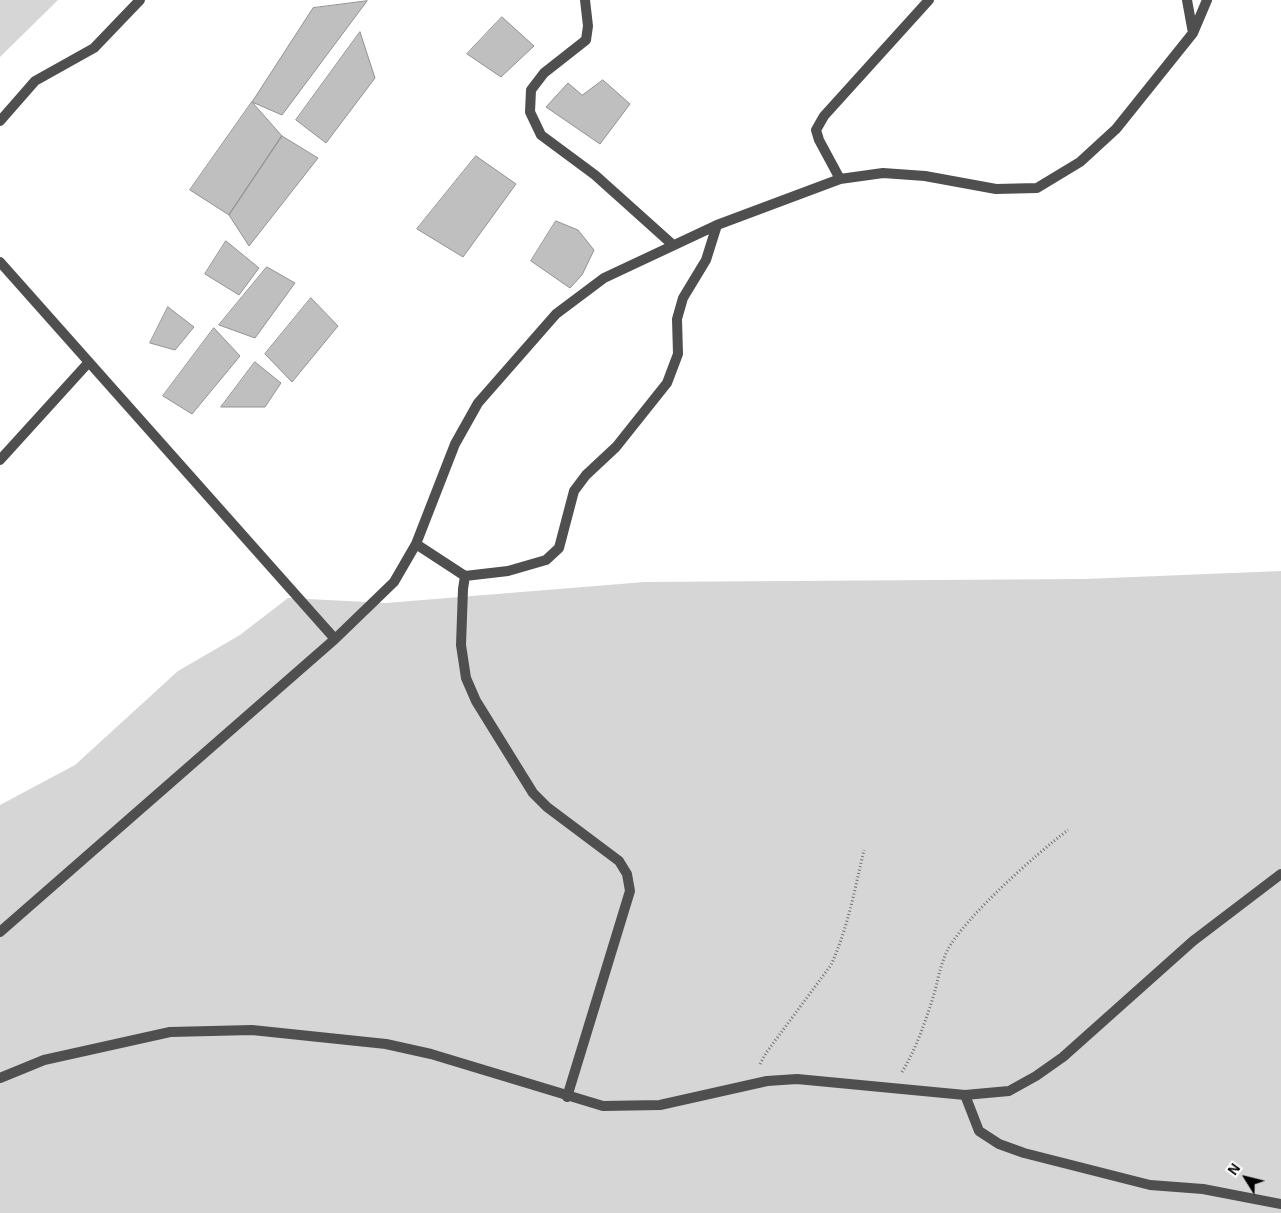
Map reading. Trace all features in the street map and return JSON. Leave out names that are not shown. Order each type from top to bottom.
[{"type":"street","points":[[0,121],[35,81],[94,48],[140,0]]},
{"type":"street","points":[[585,0],[588,26],[586,40],[544,73],[531,90],[530,112],[541,135],[595,175],[673,245]]},
{"type":"street","points":[[840,179],[819,140],[816,130],[824,116],[928,0]]},
{"type":"street","points":[[1187,0],[1192,33]]},
{"type":"street","points":[[0,932],[335,639],[394,582],[416,544],[455,444],[478,403],[556,314],[604,278],[673,245],[717,225],[840,179],[883,173],[926,176],[996,189],[1036,188],[1080,162],[1116,130],[1192,33],[1207,0]]},
{"type":"street","points":[[416,544],[465,576],[508,571],[546,560],[559,548],[574,492],[586,475],[616,447],[667,383],[678,354],[677,319],[683,298],[706,260],[717,225]]},
{"type":"street","points":[[0,262],[335,639]]},
{"type":"street","points":[[0,460],[89,362]]},
{"type":"street","points":[[465,576],[461,646],[466,678],[476,701],[533,793],[548,807],[619,861],[626,874],[630,891],[567,1097]]},
{"type":"street","points":[[0,1078],[44,1060],[170,1032],[252,1030],[386,1044],[431,1054],[567,1097],[603,1106],[660,1105],[750,1085],[797,1078],[965,1095],[1009,1091],[1036,1076],[1063,1057],[1193,941],[1281,874]]},
{"type":"street","points":[[965,1095],[979,1131],[999,1144],[1016,1150],[1150,1185],[1203,1189],[1281,1204]]},
{"type":"path","points":[[892,1088],[910,1060],[925,1025],[947,952],[955,939],[983,907],[1051,843],[1068,830]]},
{"type":"path","points":[[750,1085],[766,1053],[832,965],[839,949],[853,899],[864,850]]},
{"type":"shaded area","points":[[0,0],[58,0],[0,57]]},
{"type":"shaded area","points":[[1281,571],[1281,1213],[0,1213],[0,805],[75,765],[178,671],[240,635],[288,598],[386,603],[645,582],[1085,579]]},
{"type":"building","points":[[367,1],[282,115],[252,102],[313,8]]},
{"type":"building","points":[[502,17],[534,46],[501,77],[467,54]]},
{"type":"building","points":[[360,32],[375,78],[326,143],[296,120]]},
{"type":"building","points":[[603,80],[630,104],[600,144],[546,107],[568,83],[582,95]]},
{"type":"building","points":[[252,102],[282,136],[229,215],[190,190]]},
{"type":"building","points":[[282,136],[318,158],[249,246],[229,215]]},
{"type":"building","points":[[476,156],[516,184],[463,257],[417,229]]},
{"type":"building","points":[[556,221],[578,230],[594,250],[582,275],[570,288],[531,261]]},
{"type":"building","points":[[226,241],[259,268],[239,295],[205,274]]},
{"type":"building","points":[[267,267],[295,283],[255,338],[219,325]]},
{"type":"building","points":[[311,298],[338,326],[292,382],[265,354]]},
{"type":"building","points":[[168,307],[194,327],[175,350],[150,343]]},
{"type":"building","points":[[214,328],[240,356],[192,414],[163,396]]},
{"type":"building","points":[[255,362],[281,383],[265,407],[221,407]]}]
